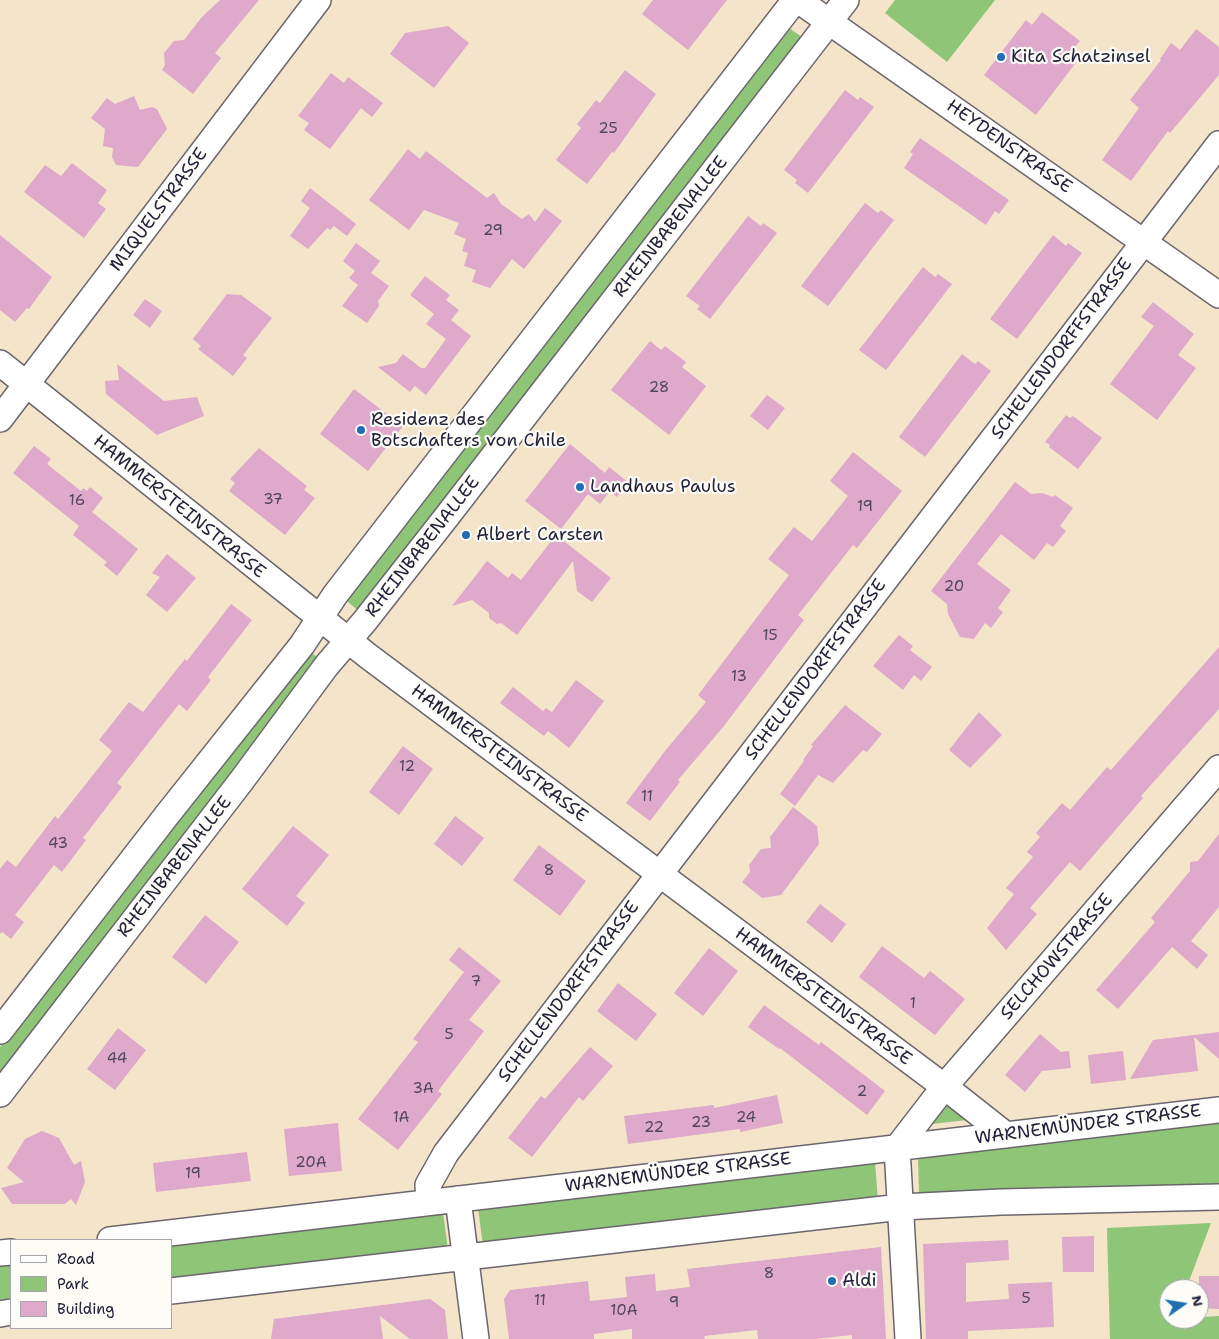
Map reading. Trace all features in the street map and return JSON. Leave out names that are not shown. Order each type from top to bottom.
[{"type":"street","name":"MIQUELSTRASSE","points":[[0,419],[318,0]]},
{"type":"street","name":"HEYDENSTRASSE","points":[[797,0],[1219,295]]},
{"type":"street","points":[[0,1031],[167,815],[302,645],[319,619],[797,0]]},
{"type":"street","name":"RHEINBABENALLEE","points":[[0,1094],[348,641],[459,501],[846,0]]},
{"type":"street","name":"SCHELLENDORFFSTRASSE","points":[[429,1202],[428,1185],[446,1153],[1219,144]]},
{"type":"street","name":"HAMMERSTEINSTRASSE","points":[[0,363],[319,619],[1006,1135]]},
{"type":"street","name":"SELCHOWSTRASSE","points":[[897,1148],[944,1087],[1219,768]]},
{"type":"street","name":"WARNEMÜNDER STRASSE","points":[[118,1239],[1219,1110]]},
{"type":"street","points":[[897,1148],[908,1339]]},
{"type":"street","points":[[172,1291],[901,1207],[1001,1202],[1219,1198]]},
{"type":"street","points":[[458,1199],[476,1339]]},
{"type":"green space","points":[[895,0],[995,0],[947,62],[885,13]]},
{"type":"green space","points":[[786,26],[805,39],[360,612],[343,598]]},
{"type":"green space","points":[[307,649],[322,661],[0,1079],[0,1047]]},
{"type":"green space","points":[[948,1104],[967,1120],[932,1124]]},
{"type":"green space","points":[[1219,1121],[1219,1188],[919,1194],[918,1158]]},
{"type":"green space","points":[[875,1162],[878,1201],[483,1246],[478,1208]]},
{"type":"green space","points":[[443,1213],[448,1249],[172,1280],[172,1244]]},
{"type":"green space","points":[[1211,1223],[1190,1279],[1159,1279],[1159,1329],[1209,1329],[1209,1317],[1219,1316],[1219,1339],[1110,1339],[1107,1228]]},
{"type":"green space","points":[[10,1262],[10,1298],[0,1300],[0,1263]]},
{"type":"building","points":[[220,0],[259,0],[215,53],[221,58],[193,94],[162,70],[165,65],[164,53],[174,41],[184,40],[201,18]]},
{"type":"building","points":[[653,0],[727,0],[688,50],[642,14]]},
{"type":"building","points":[[1042,12],[1080,41],[1069,54],[1078,60],[1036,115],[984,75],[1026,20],[1032,25]]},
{"type":"building","points":[[448,26],[469,43],[434,88],[390,54],[405,33]]},
{"type":"building","points":[[1196,29],[1219,47],[1219,75],[1170,133],[1168,131],[1131,181],[1102,160],[1139,108],[1130,100],[1161,60],[1171,43],[1180,50]]},
{"type":"building","points":[[625,70],[656,94],[614,153],[612,152],[587,184],[556,160],[581,128],[577,124],[596,100],[600,103]]},
{"type":"building","points":[[331,73],[344,83],[348,77],[383,103],[372,117],[361,108],[330,149],[304,130],[309,123],[298,116]]},
{"type":"building","points":[[845,90],[858,100],[860,97],[874,107],[808,193],[795,183],[797,180],[784,170]]},
{"type":"building","points":[[134,96],[140,110],[152,107],[157,109],[167,129],[138,167],[116,165],[112,157],[113,148],[103,146],[105,129],[91,118],[107,98],[115,104]]},
{"type":"building","points":[[920,138],[1009,200],[999,214],[995,211],[986,225],[904,168],[913,154],[910,152]]},
{"type":"building","points":[[408,149],[420,159],[426,151],[487,198],[494,193],[501,204],[522,219],[529,214],[535,222],[545,208],[562,221],[524,269],[512,259],[490,288],[472,282],[476,270],[464,266],[468,253],[462,251],[466,239],[454,234],[459,223],[424,210],[409,230],[369,200]]},
{"type":"building","points":[[72,163],[107,190],[98,203],[106,209],[84,238],[24,192],[45,165],[61,176]]},
{"type":"building","points":[[310,188],[356,224],[347,236],[334,226],[330,230],[327,228],[308,249],[290,236],[310,208],[301,201]]},
{"type":"building","points":[[865,203],[878,213],[881,210],[894,220],[828,306],[801,286]]},
{"type":"building","points":[[748,216],[761,226],[763,223],[777,233],[710,319],[697,309],[700,306],[686,296]]},
{"type":"building","points":[[0,235],[52,277],[29,309],[27,308],[15,322],[0,310]]},
{"type":"building","points":[[1053,235],[1066,246],[1068,243],[1082,253],[1017,339],[990,319]]},
{"type":"building","points":[[356,243],[380,261],[371,273],[389,286],[378,301],[379,306],[367,323],[342,306],[358,285],[349,278],[355,271],[343,261]]},
{"type":"building","points":[[923,267],[935,277],[938,274],[952,284],[886,370],[859,350]]},
{"type":"building","points":[[425,276],[450,295],[446,300],[459,310],[451,320],[471,336],[426,395],[415,386],[410,392],[378,367],[396,363],[403,354],[421,368],[425,368],[446,339],[426,324],[434,314],[410,295]]},
{"type":"building","points":[[227,294],[241,295],[272,318],[243,355],[247,358],[233,376],[198,349],[201,346],[193,339]]},
{"type":"building","points":[[145,299],[162,311],[150,328],[133,315]]},
{"type":"building","points":[[1153,302],[1194,334],[1178,355],[1196,368],[1157,420],[1110,384],[1154,326],[1141,317]]},
{"type":"building","points":[[650,341],[661,350],[665,346],[686,362],[682,367],[706,386],[669,435],[611,390]]},
{"type":"building","points":[[962,354],[975,364],[978,361],[991,371],[925,457],[899,437]]},
{"type":"building","points":[[117,364],[164,401],[197,397],[204,416],[157,435],[106,394],[105,381],[119,380]]},
{"type":"building","points":[[354,389],[403,426],[368,471],[320,434]]},
{"type":"building","points":[[767,395],[785,408],[768,430],[750,416]]},
{"type":"building","points":[[1066,415],[1070,418],[1073,416],[1102,438],[1078,469],[1045,442]]},
{"type":"building","name":"Landhaus Paulus","points":[[570,444],[605,473],[609,467],[628,482],[617,497],[610,491],[600,504],[588,494],[561,529],[525,501]]},
{"type":"building","points":[[34,446],[51,459],[47,464],[81,491],[83,488],[87,491],[90,487],[103,498],[92,512],[138,549],[117,576],[104,565],[107,562],[73,535],[79,526],[13,473]]},
{"type":"building","points":[[259,448],[307,486],[304,490],[315,498],[285,535],[229,491],[235,483],[230,479]]},
{"type":"building","points":[[853,452],[902,491],[857,548],[853,545],[798,615],[804,620],[724,726],[678,780],[680,782],[650,821],[626,803],[665,751],[706,702],[698,695],[789,575],[768,559],[794,527],[812,541],[848,496],[830,481]]},
{"type":"building","points":[[1015,482],[1031,494],[1042,493],[1053,497],[1055,495],[1073,508],[1060,526],[1066,531],[1053,547],[1047,543],[1034,560],[1001,534],[977,564],[1011,590],[998,608],[1003,612],[991,628],[985,623],[974,639],[960,637],[948,614],[947,604],[931,591]]},
{"type":"building","points":[[556,535],[611,578],[592,602],[577,591],[573,561],[517,635],[501,623],[497,624],[489,618],[489,613],[472,600],[452,606],[487,561],[508,578],[512,573],[521,580]]},
{"type":"building","points":[[167,554],[196,578],[167,612],[146,595],[160,577],[152,573]]},
{"type":"building","points":[[231,604],[252,620],[208,677],[211,680],[187,711],[179,704],[117,783],[122,787],[83,838],[86,840],[62,872],[54,865],[15,915],[24,922],[11,939],[2,932],[0,934],[0,869],[7,860],[16,867],[55,816],[58,819],[112,751],[99,740],[129,702],[143,712],[185,659],[187,661]]},
{"type":"building","points":[[899,635],[913,646],[910,650],[932,667],[921,681],[914,675],[903,690],[873,666]]},
{"type":"building","points":[[1219,647],[1219,709],[1141,796],[1143,798],[1080,871],[1070,862],[1030,908],[1037,914],[1006,950],[987,928],[1014,894],[1006,888],[1033,857],[1027,852],[1040,837],[1036,833],[1062,803],[1070,810],[1107,767],[1111,770]]},
{"type":"building","points":[[576,680],[604,701],[569,748],[548,731],[544,736],[500,703],[513,687],[543,711],[546,708],[552,712]]},
{"type":"building","points":[[845,705],[882,734],[867,752],[863,750],[833,783],[818,775],[795,806],[780,794],[804,761],[813,746],[811,745]]},
{"type":"building","points":[[979,712],[1002,735],[970,768],[949,750]]},
{"type":"building","points":[[403,746],[433,769],[399,815],[369,792]]},
{"type":"building","points":[[793,807],[817,826],[819,844],[781,895],[762,898],[742,882],[750,872],[749,865],[761,849],[771,848],[770,837]]},
{"type":"building","points":[[455,816],[484,838],[462,866],[434,844]]},
{"type":"building","points":[[293,826],[329,855],[296,896],[305,903],[287,926],[242,889]]},
{"type":"building","points":[[1219,834],[1219,907],[1191,941],[1208,955],[1197,969],[1172,947],[1118,1009],[1096,990],[1155,922],[1151,918],[1190,871],[1190,862],[1198,861]]},
{"type":"building","points":[[539,845],[586,881],[560,916],[513,880]]},
{"type":"building","points":[[820,904],[846,924],[832,943],[806,922]]},
{"type":"building","points":[[205,915],[239,942],[206,984],[172,957]]},
{"type":"building","points":[[882,946],[924,978],[930,971],[965,999],[935,1035],[859,977]]},
{"type":"building","points":[[459,947],[501,981],[469,1020],[484,1031],[438,1091],[442,1094],[398,1150],[358,1119],[418,1042],[413,1039],[464,972],[449,960]]},
{"type":"building","points":[[709,948],[738,971],[703,1016],[674,993]]},
{"type":"building","points":[[618,983],[657,1014],[636,1041],[597,1011]]},
{"type":"building","points":[[764,1005],[819,1045],[821,1042],[885,1091],[867,1115],[780,1048],[748,1027]]},
{"type":"building","points":[[118,1028],[146,1050],[115,1090],[87,1069]]},
{"type":"building","points":[[1219,1032],[1219,1059],[1194,1037],[1198,1071],[1130,1079],[1153,1040]]},
{"type":"building","points":[[1040,1034],[1061,1052],[1069,1051],[1071,1068],[1042,1071],[1025,1092],[1005,1075]]},
{"type":"building","points":[[590,1047],[613,1066],[583,1101],[579,1097],[532,1157],[508,1138],[541,1096],[545,1099]]},
{"type":"building","points":[[1123,1051],[1126,1080],[1091,1084],[1088,1055]]},
{"type":"building","points":[[777,1095],[783,1123],[740,1132],[740,1129],[628,1144],[624,1116],[714,1105],[714,1108]]},
{"type":"building","points":[[338,1123],[342,1171],[289,1176],[284,1129]]},
{"type":"building","points":[[42,1131],[59,1138],[74,1165],[81,1161],[85,1182],[76,1205],[71,1199],[65,1204],[12,1204],[1,1188],[24,1182],[7,1168],[25,1139]]},
{"type":"building","points":[[247,1152],[251,1181],[156,1192],[153,1163]]},
{"type":"building","points":[[1094,1236],[1094,1272],[1063,1272],[1062,1237]]},
{"type":"building","points":[[1008,1240],[1009,1260],[966,1263],[966,1302],[1009,1299],[1008,1284],[1052,1282],[1054,1327],[968,1331],[968,1339],[926,1339],[923,1244]]},
{"type":"building","points":[[881,1247],[886,1339],[852,1339],[852,1335],[815,1339],[758,1339],[757,1330],[704,1336],[705,1339],[632,1339],[632,1329],[594,1334],[594,1339],[509,1339],[504,1299],[510,1290],[588,1281],[590,1301],[627,1297],[625,1277],[655,1274],[656,1291],[690,1287],[687,1269]]},
{"type":"building","points":[[1199,1276],[1219,1276],[1219,1309],[1209,1308],[1209,1279],[1199,1279]]},
{"type":"building","points":[[430,1299],[445,1310],[448,1339],[410,1339],[380,1316],[383,1339],[271,1339],[274,1319]]},
{"type":"place","name":"Kita Schatzinsel","points":[[1001,57]]},
{"type":"place","name":"Residenz des Botschafters von Chile","points":[[361,430]]},
{"type":"place","name":"Landhaus Paulus","points":[[580,487]]},
{"type":"place","name":"Albert Carsten","points":[[466,535]]},
{"type":"place","name":"Aldi","points":[[832,1281]]}]
